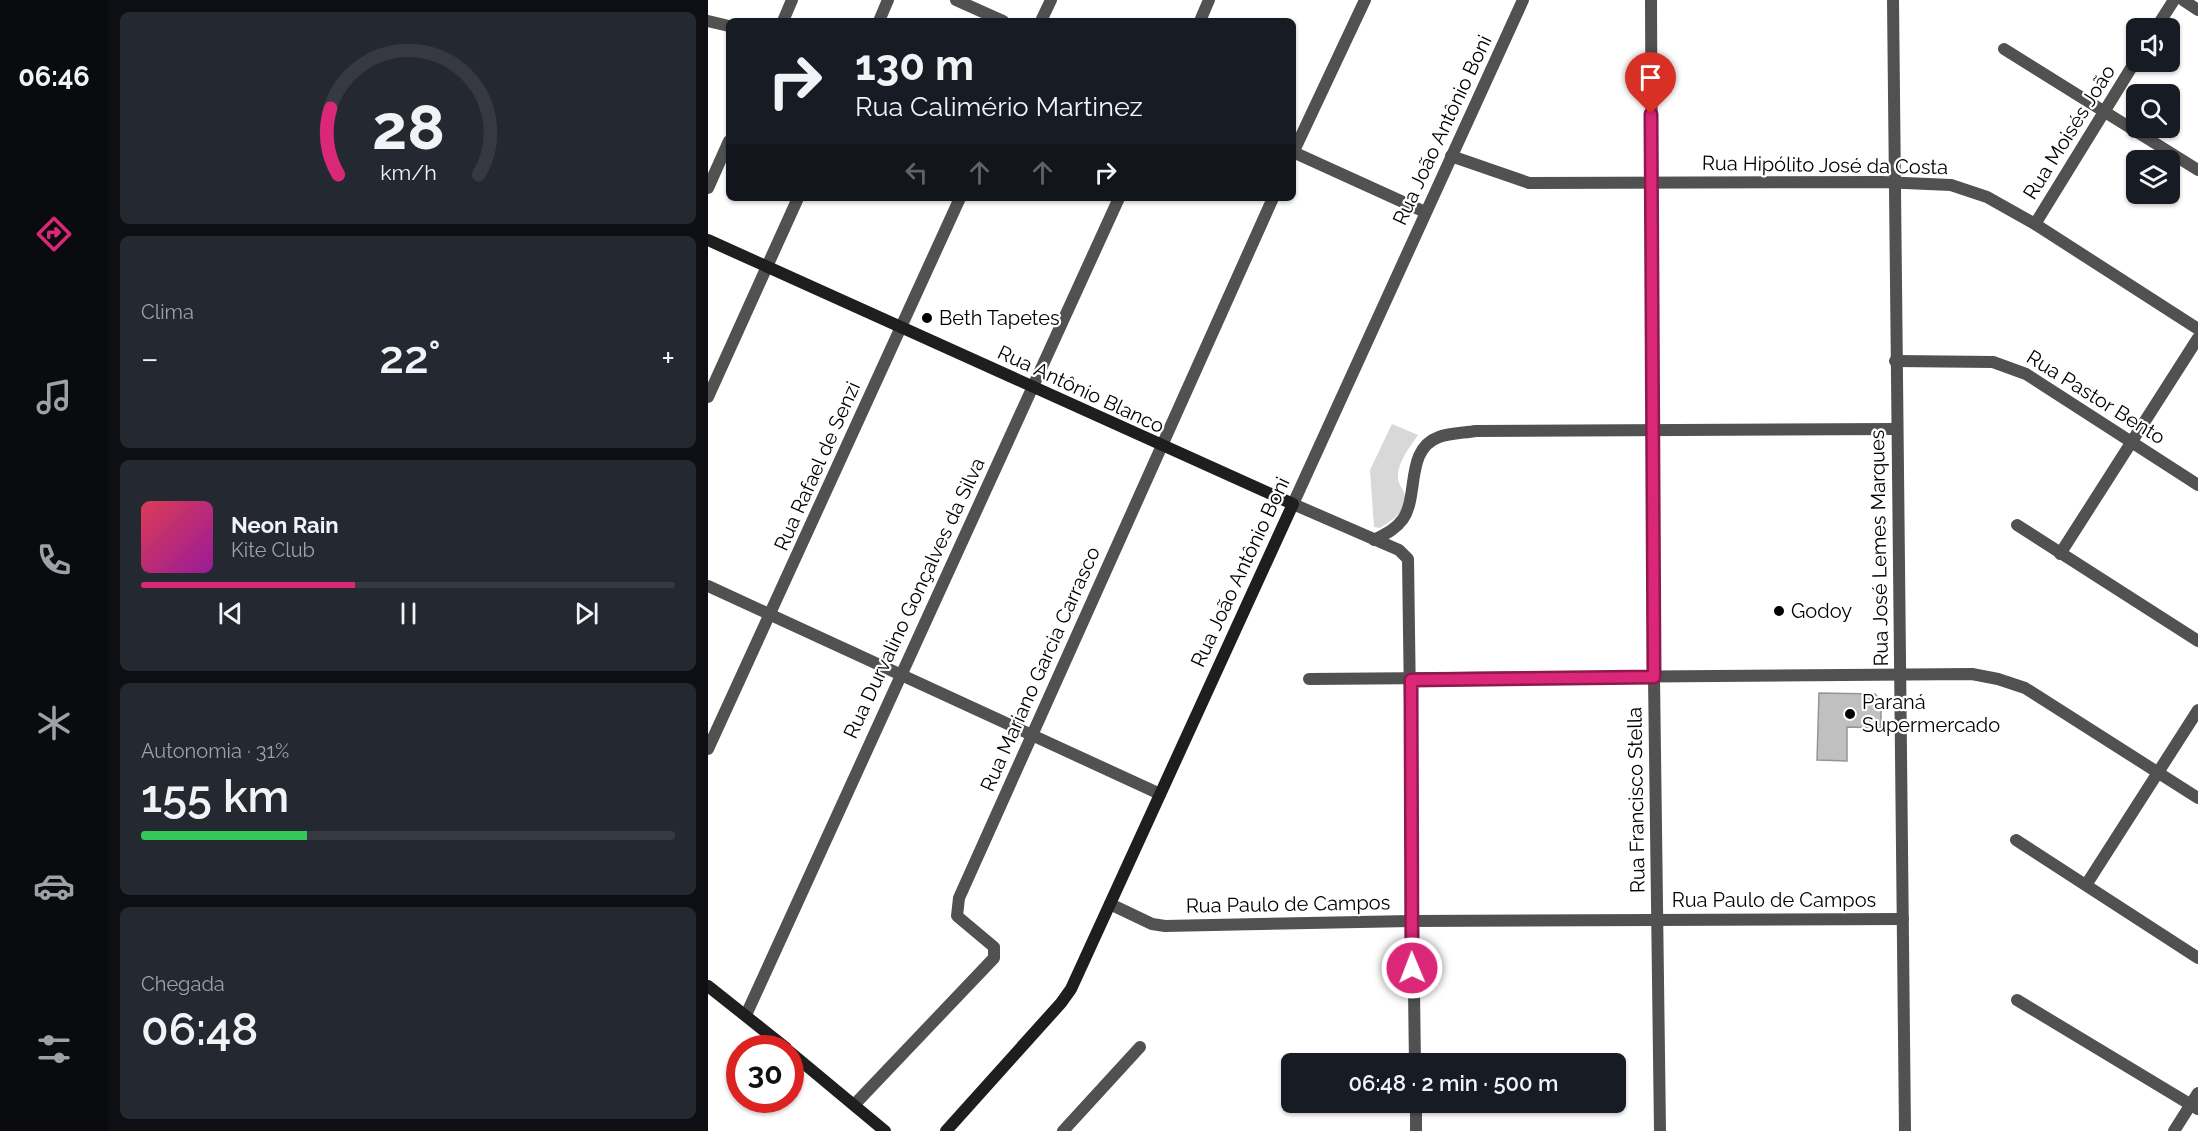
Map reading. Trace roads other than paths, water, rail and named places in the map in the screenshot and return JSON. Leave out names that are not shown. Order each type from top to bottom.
[{"type":"street","points":[[784,18],[792,0]]},
{"type":"street","points":[[880,18],[888,0]]},
{"type":"street","points":[[956,0],[996,18]]},
{"type":"street","points":[[1042,18],[1051,0]]},
{"type":"street","points":[[1201,18],[1209,0]]},
{"type":"street","points":[[1296,146],[1365,0]]},
{"type":"street","name":"Rua João Antônio Boni","points":[[946,1131],[1071,989],[1523,0]]},
{"type":"street","name":"Rua Francisco Stella","points":[[1651,0],[1652,431],[1660,1131]]},
{"type":"street","name":"Rua José Lemes Marques","points":[[1893,0],[1893,183],[1902,672],[1905,1131]]},
{"type":"street","points":[[2162,18],[2174,0]]},
{"type":"street","points":[[2183,0],[2198,10]]},
{"type":"street","points":[[708,21],[726,25]]},
{"type":"street","points":[[2004,49],[2198,170]]},
{"type":"street","name":"Rua Moisés João","points":[[2034,224],[2129,72]]},
{"type":"street","points":[[708,188],[726,148]]},
{"type":"street","points":[[1296,153],[1425,212]]},
{"type":"street","name":"Rua Hipólito José da Costa","points":[[1451,156],[1528,183],[1951,185],[1987,197],[2034,224],[2198,329]]},
{"type":"street","points":[[708,398],[797,201]]},
{"type":"street","name":"Rua Rafael de Senzi","points":[[708,749],[959,201]]},
{"type":"street","name":"Rua Durvalino Gonçalves da Silva","points":[[746,1015],[1118,201]]},
{"type":"street","name":"Rua Mariano Garcia Carrasco","points":[[854,1106],[994,958],[994,947],[957,916],[956,906],[1031,734],[1272,201]]},
{"type":"street","name":"Rua Antônio Blanco","points":[[708,240],[768,265],[1162,447],[1400,550],[1408,559],[1411,680]]},
{"type":"street","points":[[2060,554],[2198,338]]},
{"type":"street","name":"Rua Pastor Bento","points":[[1895,361],[1993,362],[2009,366],[2026,374],[2198,484]]},
{"type":"street","points":[[1374,540],[1393,530],[1405,517],[1416,462],[1427,444],[1438,437],[1476,431],[1896,429]]},
{"type":"street","points":[[2017,525],[2198,641]]},
{"type":"street","points":[[708,586],[1160,794]]},
{"type":"street","points":[[1309,679],[1411,680],[1902,672],[1972,674],[1998,679],[2025,688],[2198,798]]},
{"type":"street","points":[[1411,680],[1411,921],[1415,1053]]},
{"type":"street","points":[[2086,885],[2198,710]]},
{"type":"street","points":[[2016,840],[2198,958]]},
{"type":"street","name":"Rua Paulo de Campos","points":[[1110,904],[1152,924],[1165,926],[1411,921],[1903,919]]},
{"type":"street","points":[[708,986],[770,1035]]},
{"type":"street","points":[[2017,1000],[2194,1107]]},
{"type":"street","points":[[1062,1131],[1140,1047]]},
{"type":"street","points":[[804,1064],[885,1131]]},
{"type":"street","points":[[2174,1131],[2194,1107],[2198,1093]]},
{"type":"street","points":[[1416,1113],[1416,1131]]},
{"type":"place","name":"Beth Tapetes","points":[[927,318]]},
{"type":"place","name":"Godoy","points":[[1779,611]]},
{"type":"place","name":"Paraná Supermercado","points":[[1850,714]]}]
